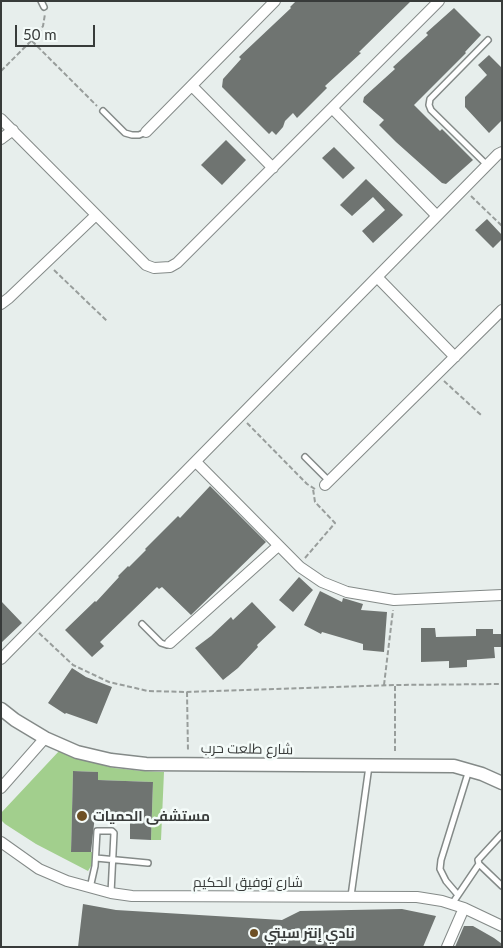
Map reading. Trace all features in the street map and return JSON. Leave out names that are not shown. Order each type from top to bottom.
[{"type":"street","points":[[146,132],[275,1]]},
{"type":"street","points":[[1,119],[146,265],[154,268],[170,267],[177,263],[439,1]]},
{"type":"street","points":[[192,86],[273,168]]},
{"type":"street","points":[[332,108],[437,216]]},
{"type":"street","points":[[1,139],[13,130]]},
{"type":"street","points":[[1,659],[502,152]]},
{"type":"street","points":[[1,304],[47,263],[96,215]]},
{"type":"street","points":[[377,278],[456,357]]},
{"type":"street","points":[[327,483],[502,310]]},
{"type":"street","points":[[196,462],[278,546],[298,565],[322,582],[347,592],[394,600],[502,595]]},
{"type":"street","points":[[170,643],[278,546]]},
{"type":"street","name":"شارع طلعت حرب","points":[[1,709],[45,738],[77,752],[111,760],[137,763],[188,764],[454,766],[502,783]]},
{"type":"street","points":[[1,788],[45,738]]},
{"type":"street","name":"شارع توفيق الحكيم","points":[[1,842],[39,869],[67,881],[111,893],[132,896],[418,897],[452,904],[500,922]]},
{"type":"street","points":[[447,947],[464,908]]},
{"type":"lane","points":[[487,166],[431,110],[429,105],[430,99],[488,40]]},
{"type":"lane","points":[[103,111],[125,133],[139,135],[146,132]]},
{"type":"lane","points":[[305,457],[327,483]]},
{"type":"lane","points":[[142,624],[161,642],[167,645],[170,643]]},
{"type":"lane","points":[[351,896],[369,766]]},
{"type":"lane","points":[[458,895],[446,881],[440,869],[441,860],[469,770]]},
{"type":"lane","points":[[89,888],[96,858],[97,831],[112,831],[114,833],[111,893]]},
{"type":"lane","points":[[452,904],[479,864],[479,858],[502,834]]},
{"type":"lane","points":[[96,858],[148,863]]},
{"type":"lane","points":[[479,864],[502,886]]},
{"type":"path","points":[[1,71],[32,41],[43,26],[45,16],[42,4]]},
{"type":"path","points":[[32,41],[103,111]]},
{"type":"path","points":[[464,189],[502,226]]},
{"type":"path","points":[[47,263],[108,322]]},
{"type":"path","points":[[437,375],[481,414]]},
{"type":"path","points":[[240,416],[313,488],[320,489],[327,483]]},
{"type":"path","points":[[298,565],[335,524],[315,502],[313,488]]},
{"type":"path","points":[[384,685],[394,600]]},
{"type":"path","points":[[33,627],[74,665],[109,682],[148,691],[187,692],[384,685],[502,684]]},
{"type":"path","points":[[394,685],[396,766]]},
{"type":"path","points":[[187,692],[188,764]]},
{"type":"green space","points":[[60,750],[76,758],[114,768],[164,772],[161,840],[151,840],[153,782],[98,780],[97,772],[73,771],[71,852],[94,852],[94,861],[88,871],[36,844],[5,824],[1,820],[1,813]]},
{"type":"building","points":[[296,1],[411,1],[359,52],[361,53],[325,86],[327,88],[297,118],[293,113],[276,135],[272,131],[269,134],[222,87],[223,79],[241,59],[239,57]]},
{"type":"building","points":[[454,8],[481,35],[466,53],[414,105],[440,131],[442,129],[473,160],[446,184],[442,183],[396,142],[379,125],[384,120],[363,102],[364,97],[395,69],[393,67]]},
{"type":"building","points":[[489,55],[502,68],[502,120],[489,133],[465,107],[465,97],[487,75],[478,65]]},
{"type":"building","points":[[226,140],[246,160],[222,185],[201,165]]},
{"type":"building","points":[[334,147],[355,168],[343,179],[322,158]]},
{"type":"building","points":[[366,179],[403,215],[373,243],[362,231],[385,210],[373,197],[352,216],[340,205]]},
{"type":"building","points":[[487,219],[502,235],[502,239],[493,248],[475,230]]},
{"type":"building","points":[[210,486],[266,542],[191,615],[162,587],[159,589],[157,587],[100,642],[104,646],[92,657],[65,630],[96,602],[118,576],[178,516],[180,518]]},
{"type":"building","points":[[299,577],[313,590],[293,612],[279,600]]},
{"type":"building","points":[[320,591],[342,602],[343,598],[363,604],[361,610],[387,612],[384,652],[363,650],[363,644],[322,632],[321,634],[304,625]]},
{"type":"building","points":[[1,601],[22,623],[1,643]]},
{"type":"building","points":[[252,602],[276,627],[257,645],[258,647],[238,668],[223,680],[195,648],[231,617],[233,620]]},
{"type":"building","points":[[421,628],[435,628],[436,637],[476,636],[476,629],[493,629],[493,634],[502,634],[502,647],[494,647],[495,658],[467,660],[467,667],[449,668],[449,661],[421,662]]},
{"type":"building","points":[[72,668],[86,677],[112,687],[97,724],[65,714],[48,703]]},
{"type":"building","points":[[73,771],[98,772],[98,780],[153,782],[151,840],[130,839],[130,816],[95,815],[91,852],[71,852]]},
{"type":"building","name":"نادي إنتر سيتي","points":[[83,904],[116,910],[282,920],[300,911],[402,909],[436,916],[423,947],[78,947]]},
{"type":"building","points":[[464,926],[473,926],[494,938],[502,944],[502,947],[455,947]]},
{"type":"place","name":"مستشفى الحميات","points":[[82,816]]},
{"type":"place","name":"نادي إنتر سيتي","points":[[254,933]]}]
